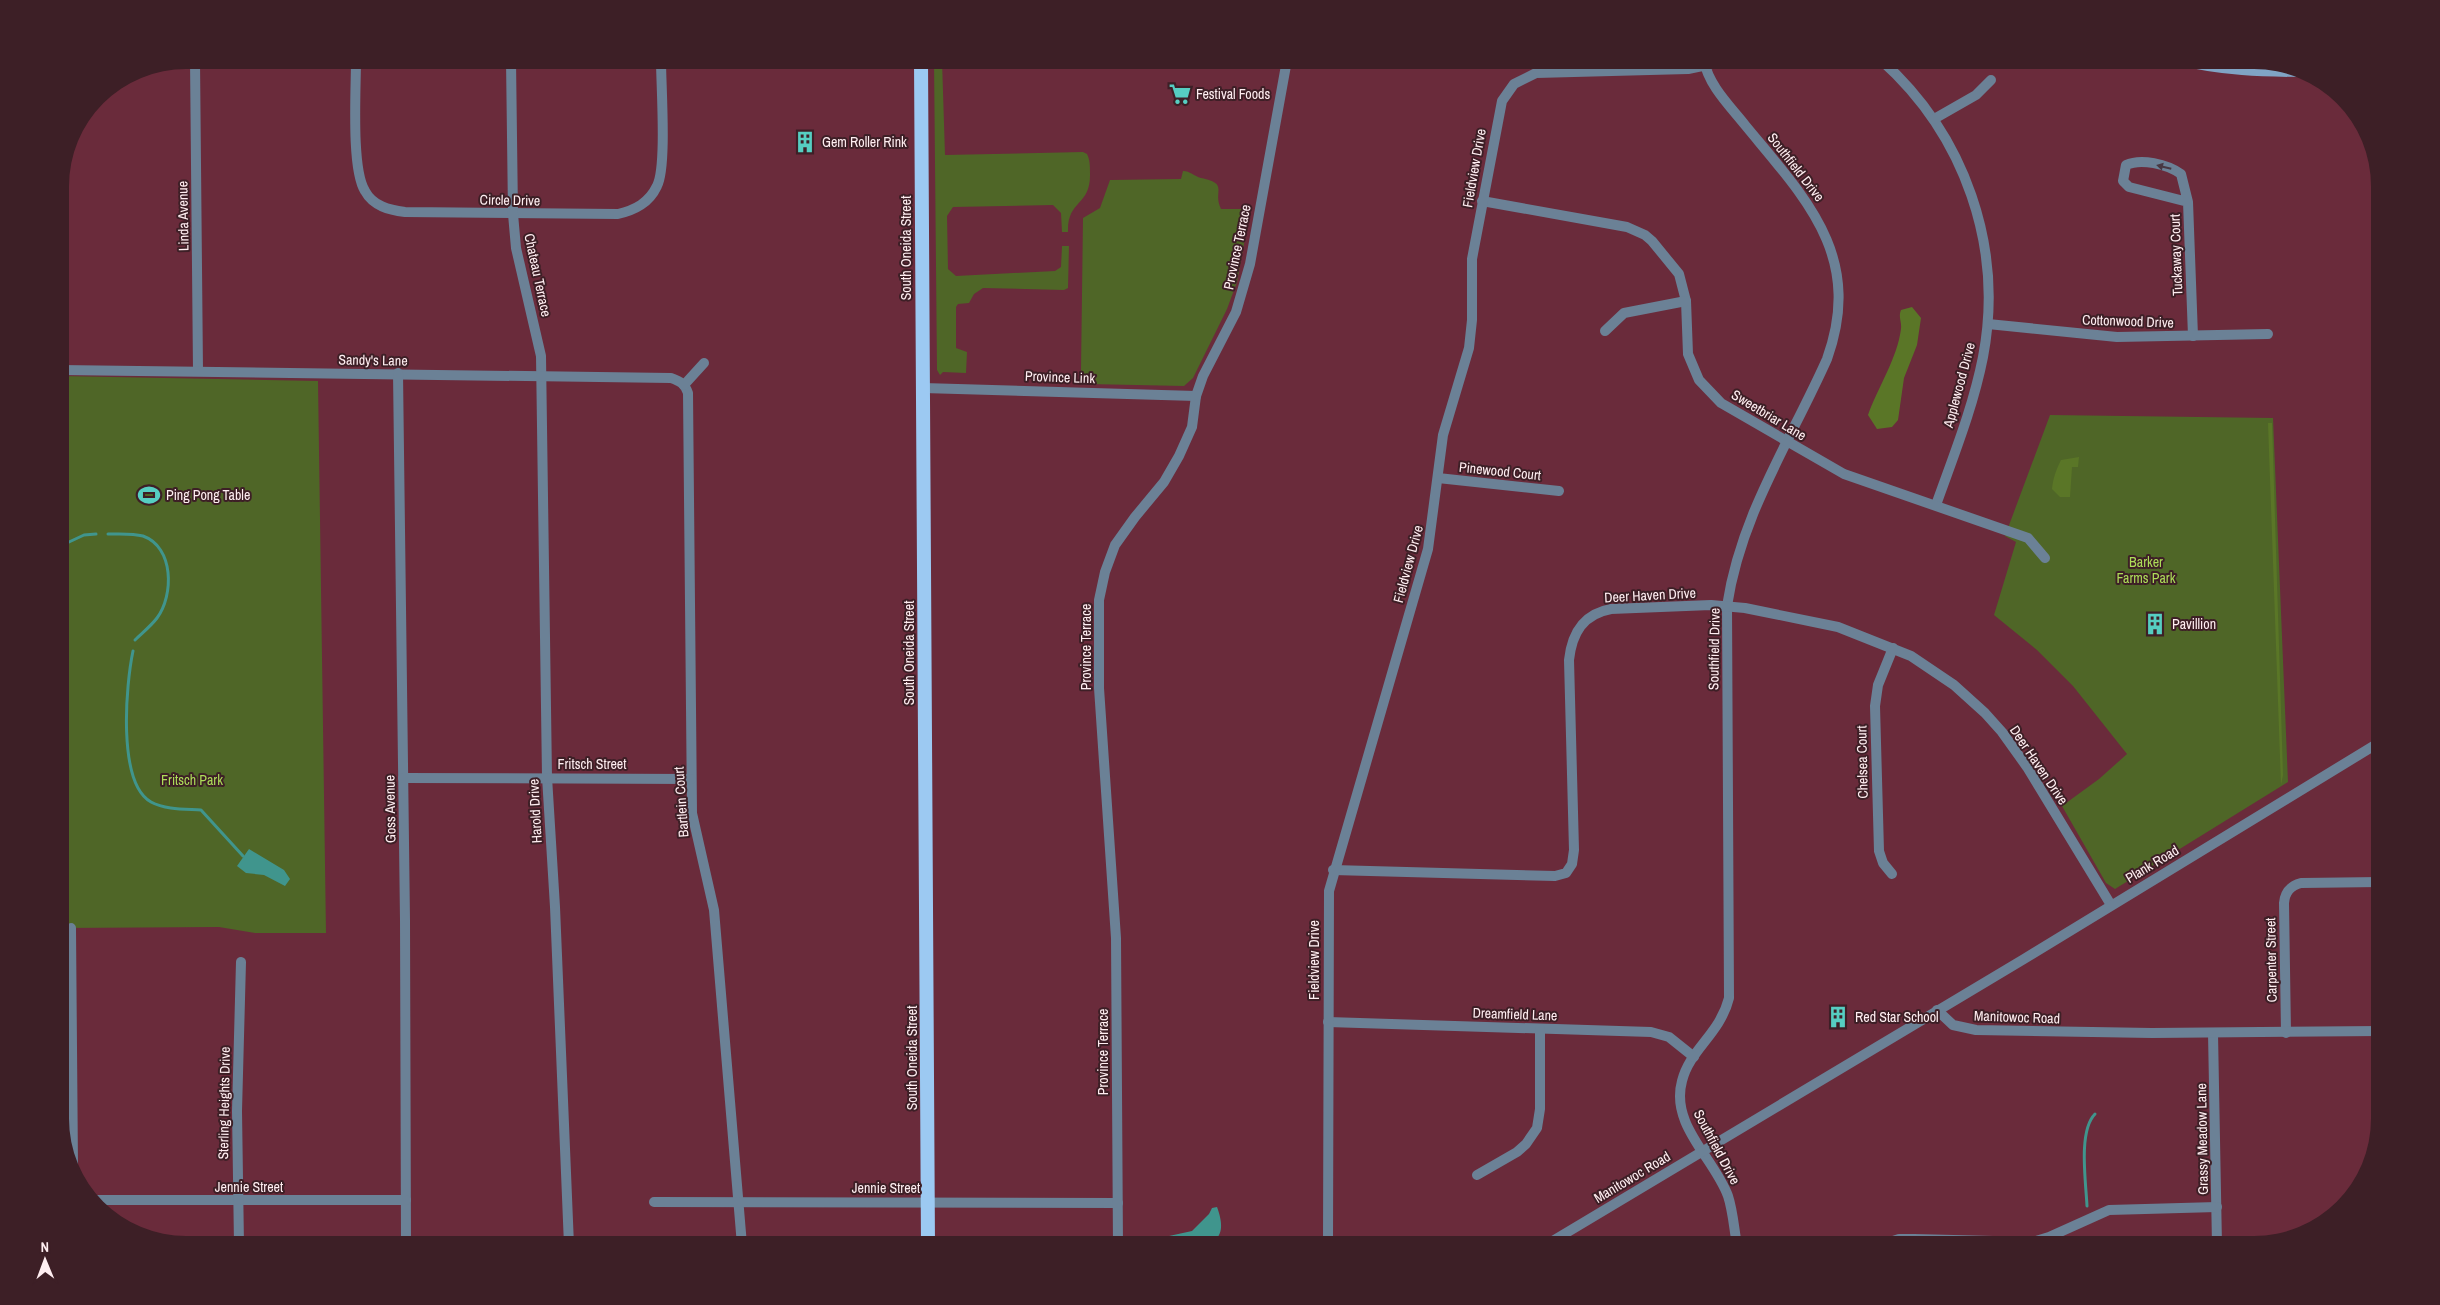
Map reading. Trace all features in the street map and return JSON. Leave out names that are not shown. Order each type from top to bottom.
[{"type":"highway","name":"South Oneida Street","points":[[921,69],[928,1236]]},
{"type":"main road","points":[[2230,69],[2279,72]]},
{"type":"street","name":"Linda Avenue","points":[[195,69],[198,371]]},
{"type":"street","name":"Circle Drive","points":[[356,69],[357,168],[360,181],[370,198],[377,204],[393,210],[513,214],[618,214],[629,212],[646,201],[658,184],[662,167],[661,69]]},
{"type":"street","name":"Chateau Terrace","points":[[511,69],[513,214],[516,248],[539,344],[542,376]]},
{"type":"street","name":"Province Terrace","points":[[1118,1236],[1116,938],[1099,688],[1099,600],[1105,572],[1115,545],[1135,516],[1164,482],[1179,456],[1192,427],[1196,396],[1213,353],[1236,312],[1246,281],[1285,69]]},
{"type":"street","name":"Fieldview Drive","points":[[1328,1236],[1328,904],[1333,870],[1428,549],[1447,416],[1465,362],[1471,333],[1471,268],[1502,102],[1514,84],[1525,77],[1552,72],[1678,69]]},
{"type":"street","name":"Southfield Drive","points":[[1707,69],[1718,92],[1810,206],[1822,228],[1834,262],[1839,297],[1836,329],[1831,346],[1806,406],[1745,532],[1732,575],[1727,606],[1729,998],[1721,1022],[1686,1070],[1680,1092],[1684,1116],[1728,1196],[1735,1236]]},
{"type":"street","name":"Applewood Drive","points":[[1890,69],[1912,91],[1934,119],[1964,174],[1978,214],[1988,273],[1988,324],[1983,356],[1973,396],[1936,505]]},
{"type":"street","points":[[1934,119],[1976,95],[1991,80]]},
{"type":"street","name":"Tuckaway Court","points":[[2188,202],[2129,186],[2123,181],[2126,166],[2141,162],[2176,170],[2184,180],[2188,202],[2193,336]]},
{"type":"street","name":"Sweetbriar Lane","points":[[1482,201],[1619,226],[1636,231],[1652,241],[1679,274],[1686,301],[1686,346],[1699,380],[1721,403],[1844,474],[2028,538],[2045,558]]},
{"type":"street","points":[[1605,331],[1624,313],[1686,301]]},
{"type":"street","name":"Cottonwood Drive","points":[[1988,324],[2117,337],[2268,334]]},
{"type":"street","points":[[684,385],[704,363]]},
{"type":"street","name":"Sandy's Lane","points":[[69,370],[671,378],[684,385]]},
{"type":"street","name":"Goss Avenue","points":[[398,373],[406,1236]]},
{"type":"street","name":"Harold Drive","points":[[542,376],[547,777],[555,907],[569,1236]]},
{"type":"street","name":"Bartlein Court","points":[[684,385],[688,393],[692,813],[696,838],[714,910],[722,1022],[732,1103],[742,1236]]},
{"type":"street","name":"Province Link","points":[[923,388],[1196,396]]},
{"type":"street","name":"Pinewood Court","points":[[1438,478],[1559,491]]},
{"type":"street","name":"Deer Haven Drive","points":[[1333,870],[1555,876],[1566,873],[1572,864],[1574,850],[1569,660],[1570,648],[1580,624],[1599,611],[1611,609],[1727,606],[1838,627],[1893,648],[1918,661],[1947,680],[1974,702],[2002,732],[2027,767],[2111,905]]},
{"type":"street","name":"Chelsea Court","points":[[1892,874],[1883,863],[1879,851],[1875,706],[1878,686],[1893,648]]},
{"type":"street","name":"Plank Road","points":[[1938,1010],[2371,747]]},
{"type":"street","name":"Fritsch Street","points":[[403,778],[691,779]]},
{"type":"street","name":"Carpenter Street","points":[[2286,1032],[2284,903],[2286,892],[2289,888],[2301,883],[2371,882]]},
{"type":"street","points":[[71,928],[74,1153]]},
{"type":"street","name":"Sterling Heights Drive","points":[[239,1236],[237,1111],[241,962]]},
{"type":"street","name":"Manitowoc Road","points":[[1561,1236],[1938,1010],[1953,1025],[1976,1030],[2213,1033],[2371,1031]]},
{"type":"street","name":"Dreamfield Lane","points":[[1328,1022],[1661,1034],[1676,1042],[1694,1057]]},
{"type":"street","points":[[1477,1175],[1517,1152],[1526,1144],[1537,1128],[1540,1109],[1540,1029]]},
{"type":"street","name":"Grassy Meadow Lane","points":[[2213,1033],[2218,1236]]},
{"type":"street","name":"Jennie Street","points":[[102,1200],[406,1200]]},
{"type":"street","name":"Jennie Street","points":[[654,1202],[1118,1203]]},
{"type":"street","points":[[2051,1236],[2109,1210],[2217,1207]]},
{"type":"green space","points":[[934,69],[942,69],[945,155],[1083,152],[1088,156],[1090,168],[1087,192],[1071,214],[1068,232],[1062,232],[1061,213],[1053,205],[953,207],[947,216],[948,269],[956,276],[1055,271],[1061,267],[1062,246],[1069,246],[1068,288],[1064,290],[983,288],[974,294],[969,303],[958,304],[956,307],[956,348],[967,352],[966,373],[943,372],[940,375],[937,370]]},
{"type":"green space","points":[[1183,171],[1210,180],[1218,186],[1221,209],[1248,209],[1250,211],[1237,282],[1227,309],[1193,378],[1184,386],[1088,384],[1081,370],[1083,218],[1100,208],[1110,180],[1181,179]]},
{"type":"green space","points":[[1912,307],[1921,318],[1917,345],[1904,378],[1898,420],[1892,427],[1877,429],[1868,415],[1896,351],[1901,329],[1901,310]]},
{"type":"green space","name":"Fritsch Park","points":[[69,376],[318,381],[326,933],[255,933],[219,927],[69,928]]},
{"type":"green space","name":"Barker Farms Park","points":[[2050,415],[2273,418],[2288,782],[2115,889],[2106,883],[2062,806],[2099,779],[2127,754],[2073,686],[2037,650],[1994,615],[2016,542],[2005,536]]},
{"type":"green space","points":[[2268,423],[2272,423],[2283,775],[2281,785]]},
{"type":"green space","points":[[2079,457],[2078,467],[2072,467],[2070,497],[2060,497],[2052,489],[2059,464],[2061,460]]},
{"type":"water","points":[[249,849],[284,870],[290,879],[285,886],[264,875],[246,873],[237,866]]},
{"type":"water","points":[[1217,1207],[1221,1220],[1221,1230],[1218,1236],[1169,1236],[1192,1231],[1209,1214],[1212,1208]]},
{"type":"waterway","points":[[69,542],[84,535],[96,534]]},
{"type":"waterway","points":[[108,534],[143,536],[161,550],[166,561],[168,585],[163,608],[155,621],[135,640]]},
{"type":"waterway","points":[[133,651],[128,686],[127,732],[133,775],[140,791],[157,805],[176,809],[201,810],[243,856]]},
{"type":"waterway","points":[[2087,1206],[2084,1158],[2086,1132],[2095,1114]]},
{"type":"place","name":"Festival Foods","points":[[1180,94]]},
{"type":"place","name":"Gem Roller Rink","points":[[805,142]]},
{"type":"place","name":"Ping Pong Table","points":[[149,495]]},
{"type":"place","name":"Pavillion","points":[[2155,624]]},
{"type":"place","name":"Red Star School","points":[[1838,1017]]}]
